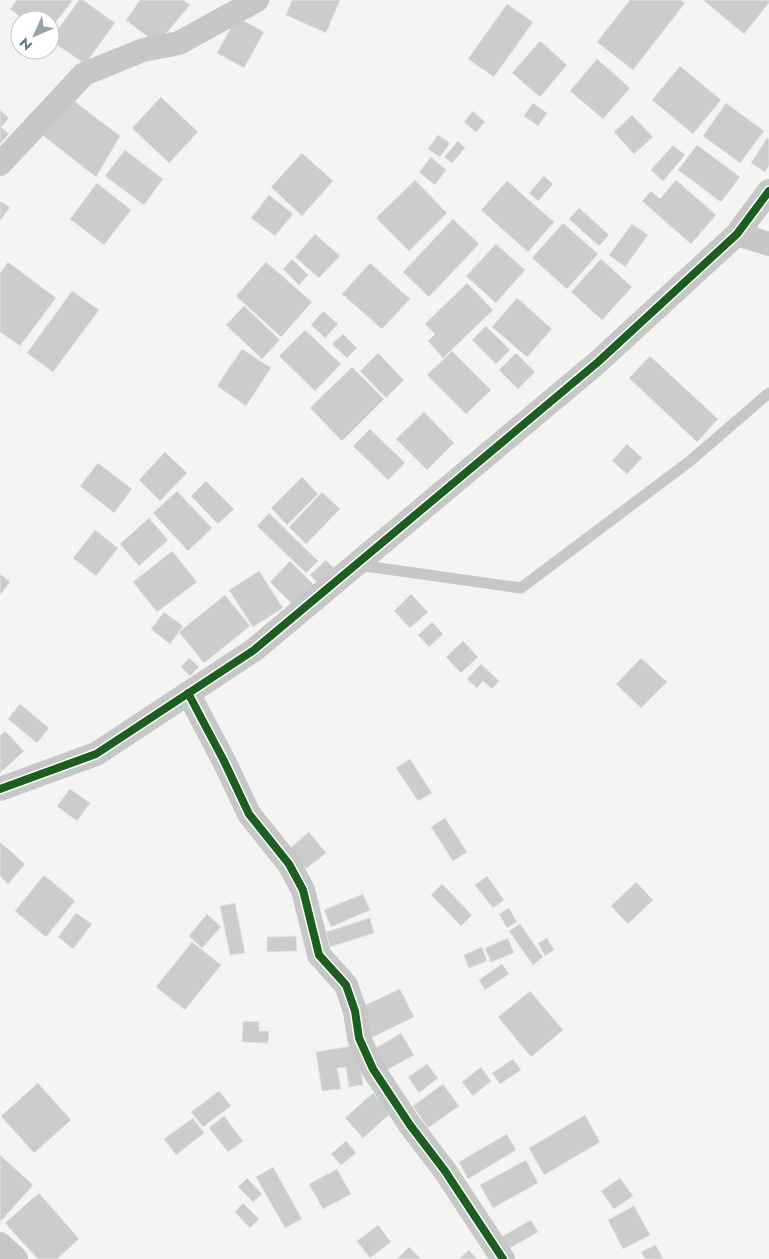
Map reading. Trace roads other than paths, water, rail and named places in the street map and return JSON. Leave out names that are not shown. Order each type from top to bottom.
[{"type":"street","points":[[0,164],[84,74],[143,50],[179,43],[257,0]]},
{"type":"street","points":[[0,789],[96,754],[254,650],[598,362],[737,234],[769,191]]},
{"type":"street","points":[[737,234],[769,244]]},
{"type":"street","points":[[188,693],[224,761],[249,814],[289,864],[303,890],[319,954],[346,985],[355,1011],[359,1038],[373,1069],[410,1125],[445,1171],[503,1259]]},
{"type":"street","points":[[0,1244],[16,1259]]},
{"type":"lane","points":[[356,564],[522,588],[690,461],[769,393]]}]
